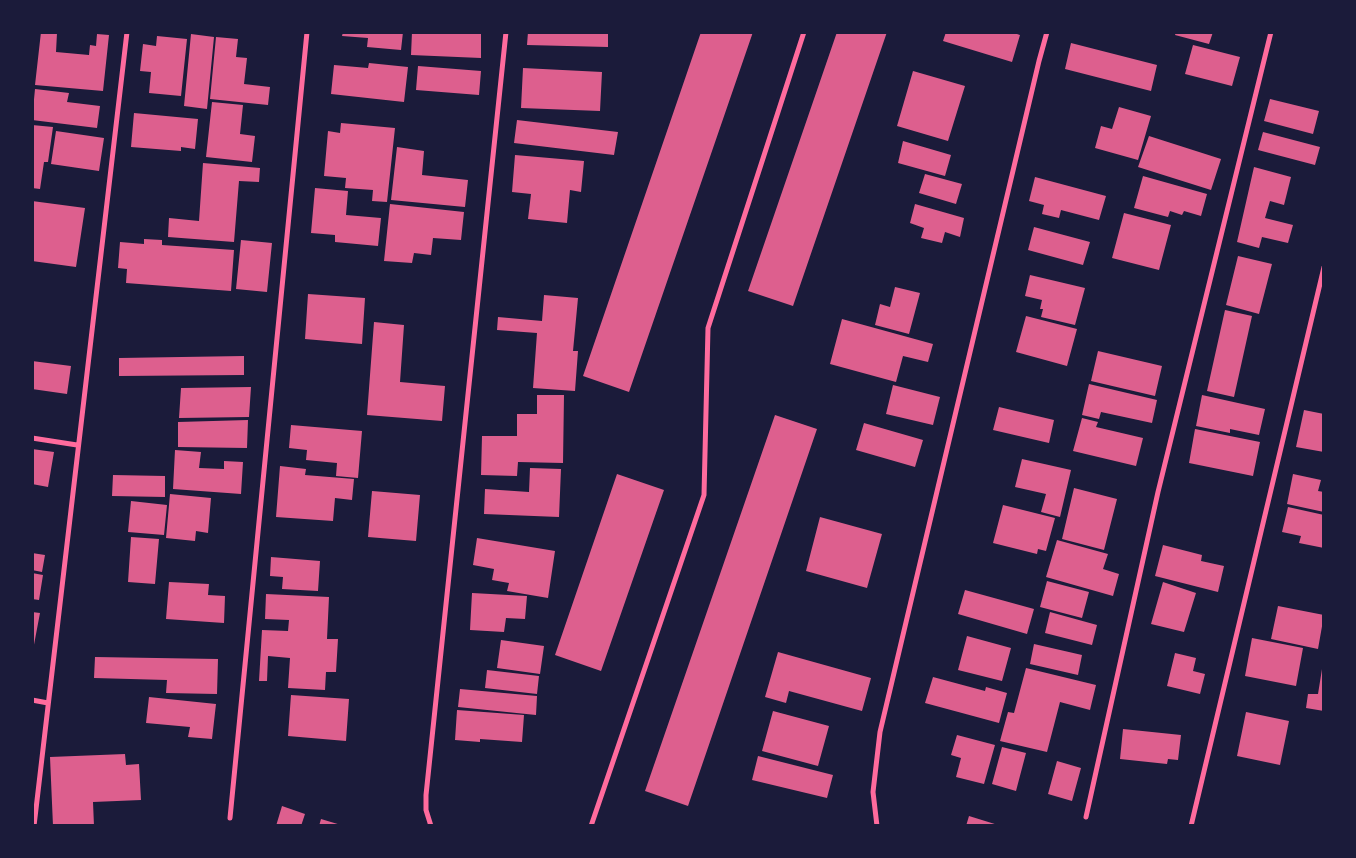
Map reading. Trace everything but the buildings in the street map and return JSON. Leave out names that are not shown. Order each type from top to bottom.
[{"type":"street","points":[[34,826],[126,32]]},
{"type":"street","points":[[230,818],[307,32]]},
{"type":"street","points":[[431,826],[426,810],[426,795],[506,32]]},
{"type":"street","points":[[591,826],[704,495],[708,328],[804,32]]},
{"type":"street","points":[[877,826],[873,792],[880,732],[1038,60],[1047,32]]},
{"type":"street","points":[[1086,818],[1158,492],[1271,32]]},
{"type":"street","points":[[1190,826],[1324,266]]},
{"type":"street","points":[[32,438],[77,445]]},
{"type":"street","points":[[32,700],[48,704]]}]
